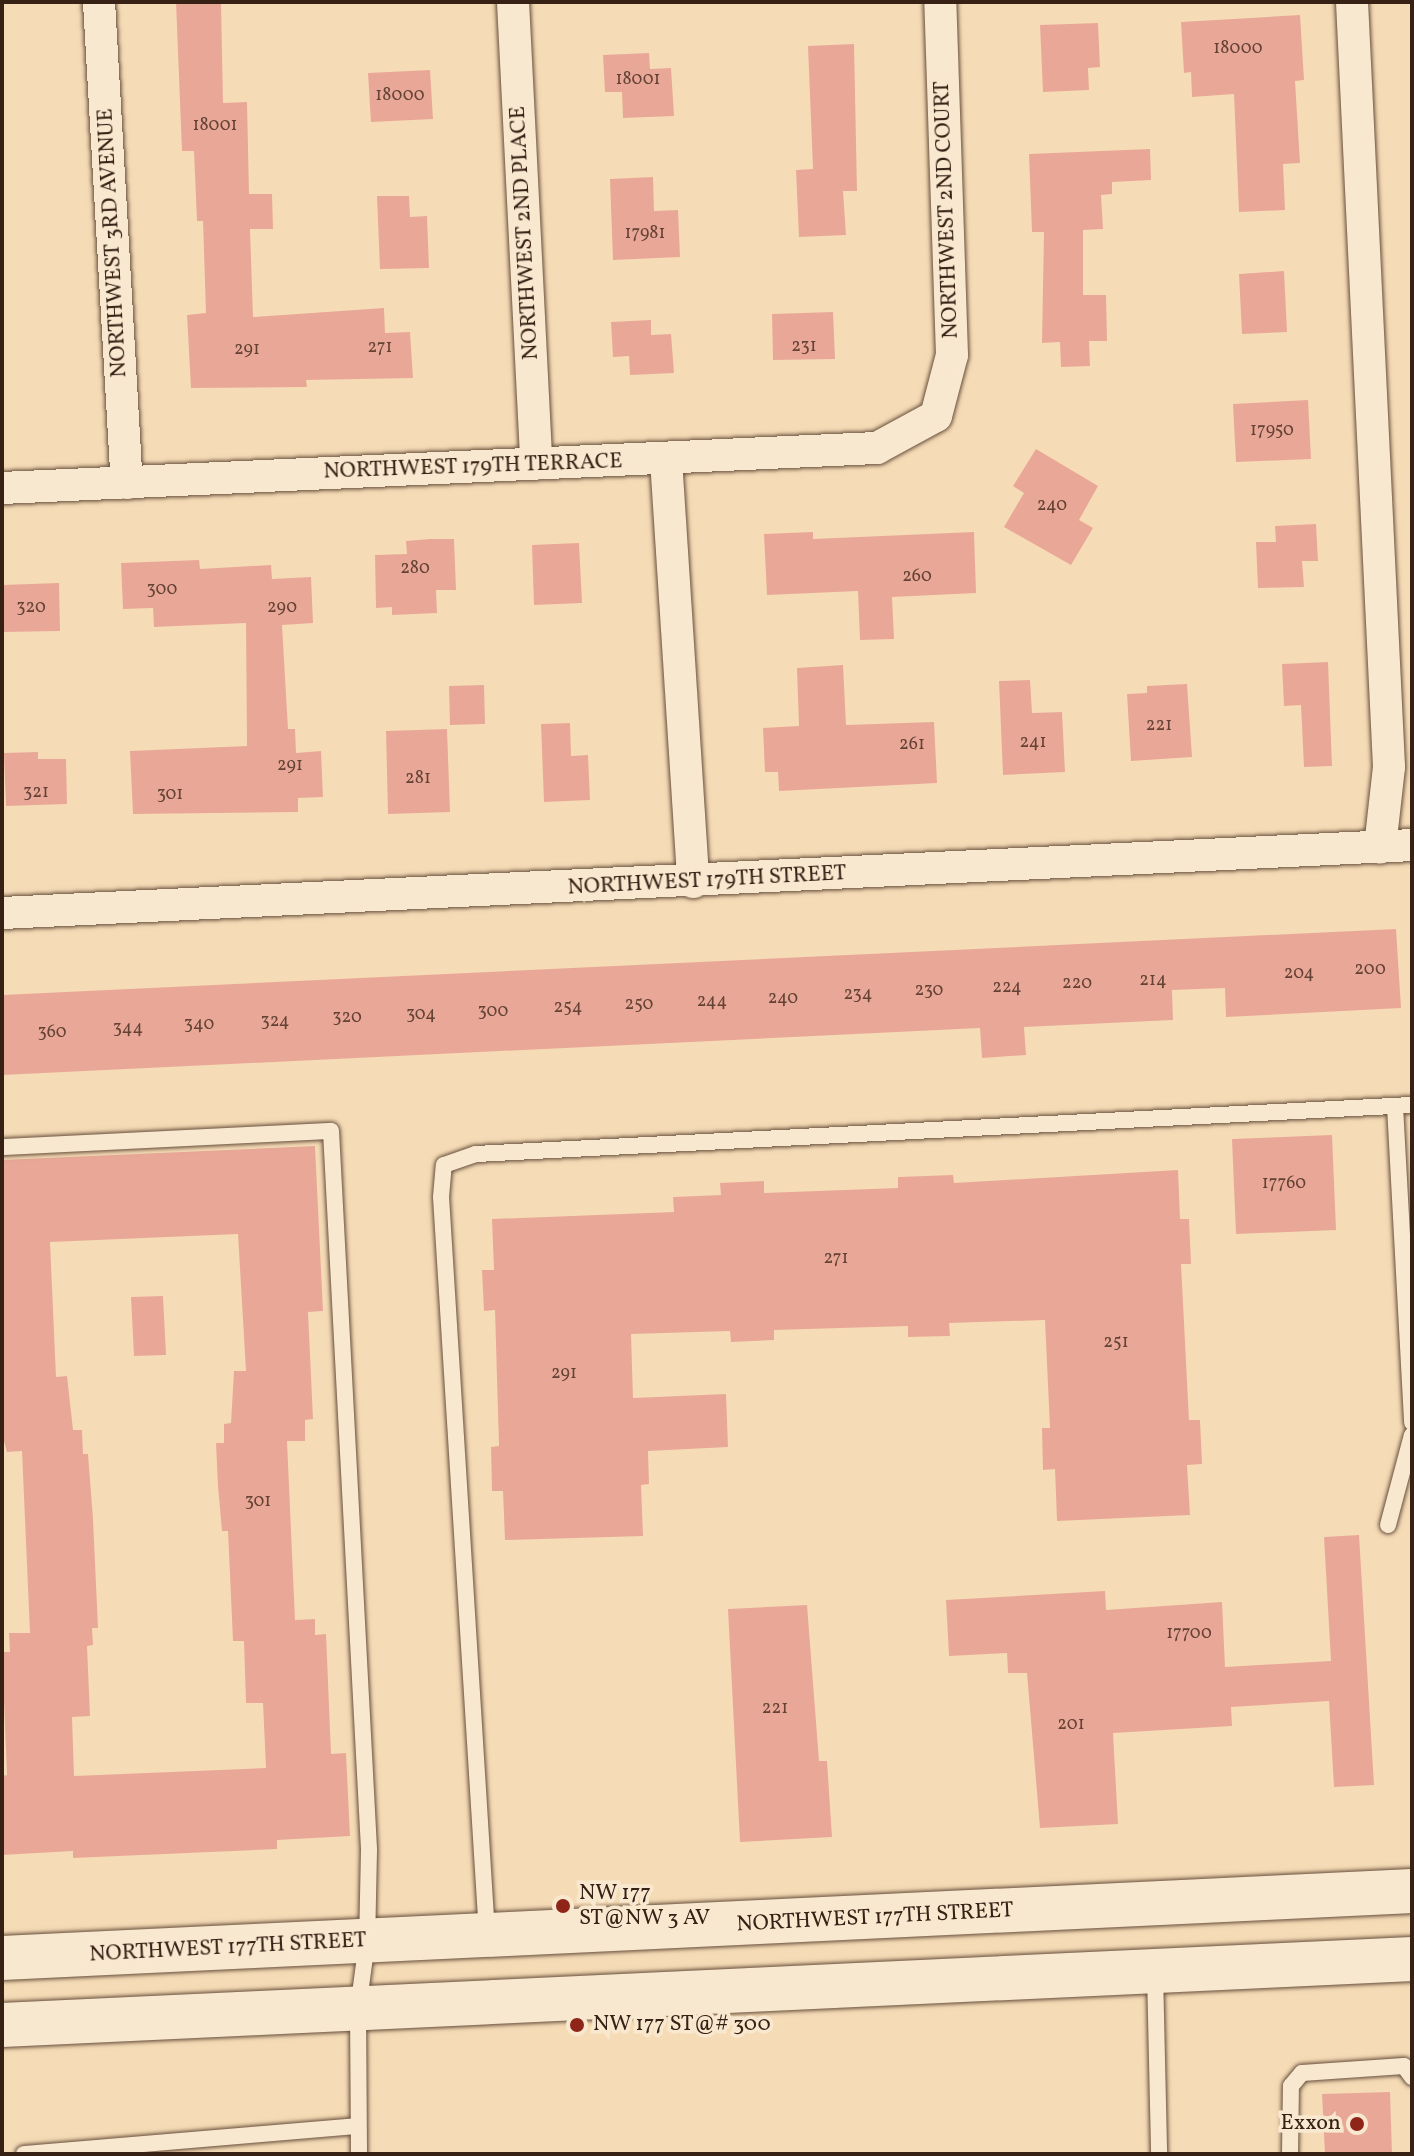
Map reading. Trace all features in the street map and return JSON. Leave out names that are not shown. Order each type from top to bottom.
[{"type":"street","name":"NORTHWEST 3RD AVENUE","points":[[99,2],[127,483]]},
{"type":"street","name":"NORTHWEST 2ND PLACE","points":[[513,2],[536,463]]},
{"type":"street","name":"NORTHWEST 2ND COURT","points":[[936,416],[952,355],[940,2]]},
{"type":"street","points":[[1352,2],[1389,767],[1380,847]]},
{"type":"street","name":"NORTHWEST 179TH TERRACE","points":[[2,488],[877,448],[936,416]]},
{"type":"street","points":[[666,459],[693,882]]},
{"type":"street","name":"NORTHWEST 179TH STREET","points":[[2,913],[1412,845]]},
{"type":"street","name":"NORTHWEST 177TH STREET","points":[[2,1958],[1412,1891]]},
{"type":"street","points":[[2,2025],[1412,1959]]},
{"type":"lane","points":[[487,1936],[441,1197],[444,1165],[476,1154],[1403,1106],[1412,1423]]},
{"type":"lane","points":[[2,1147],[331,1131],[369,1850],[367,1942],[358,2009],[359,2154]]},
{"type":"lane","points":[[1388,1525],[1412,1435]]},
{"type":"lane","points":[[1155,1971],[1159,2154]]},
{"type":"lane","points":[[1290,2154],[1291,2086],[1302,2073],[1404,2066],[1412,2077]]},
{"type":"lane","points":[[24,2154],[357,2126]]},
{"type":"building","points":[[176,2],[221,2],[223,103],[247,102],[249,194],[272,194],[273,229],[250,229],[253,317],[384,308],[385,333],[410,332],[413,378],[306,380],[307,387],[191,388],[187,315],[206,313],[203,221],[197,221],[194,151],[182,151]]},
{"type":"building","points":[[1300,15],[1304,80],[1295,81],[1300,163],[1283,164],[1285,210],[1239,212],[1234,94],[1192,97],[1191,72],[1184,73],[1181,22]]},
{"type":"building","points":[[1098,23],[1100,67],[1088,68],[1089,90],[1043,92],[1040,25]]},
{"type":"building","points":[[854,44],[857,191],[843,191],[846,235],[799,237],[796,170],[813,169],[808,46]]},
{"type":"building","points":[[649,53],[650,69],[671,68],[674,116],[623,118],[622,92],[605,92],[603,55]]},
{"type":"building","points":[[430,70],[433,119],[371,122],[368,73]]},
{"type":"building","points":[[1150,149],[1151,180],[1112,182],[1112,194],[1101,195],[1103,229],[1083,230],[1083,295],[1106,295],[1107,341],[1089,341],[1090,366],[1061,367],[1060,342],[1042,343],[1044,232],[1032,232],[1029,154]]},
{"type":"building","points":[[653,177],[654,211],[678,210],[680,257],[613,260],[610,179]]},
{"type":"building","points":[[377,196],[409,196],[410,217],[427,216],[429,268],[380,269]]},
{"type":"building","points":[[1284,271],[1287,332],[1242,334],[1239,274]]},
{"type":"building","points":[[833,312],[835,359],[773,360],[772,314]]},
{"type":"building","points":[[651,320],[651,335],[671,334],[674,373],[630,375],[629,356],[613,357],[611,322]]},
{"type":"building","points":[[1308,400],[1311,459],[1236,462],[1233,404]]},
{"type":"building","points":[[1036,449],[1098,486],[1079,520],[1093,528],[1071,565],[1004,527],[1024,493],[1013,486]]},
{"type":"building","points":[[1316,524],[1318,561],[1302,561],[1304,587],[1258,588],[1256,542],[1276,542],[1275,526]]},
{"type":"building","points":[[813,532],[813,539],[974,532],[976,593],[892,597],[894,639],[860,640],[858,591],[767,595],[764,534]]},
{"type":"building","points":[[454,539],[456,590],[436,590],[437,613],[392,615],[392,607],[376,608],[375,555],[407,554],[406,541]]},
{"type":"building","points":[[579,543],[582,603],[534,605],[532,545]]},
{"type":"building","points":[[199,560],[200,569],[271,565],[272,579],[311,577],[313,623],[282,625],[288,729],[295,729],[296,753],[321,751],[323,797],[298,798],[298,812],[133,814],[130,751],[247,746],[246,623],[154,627],[153,608],[123,609],[121,563]]},
{"type":"building","points":[[59,583],[60,631],[2,632],[2,585]]},
{"type":"building","points":[[1328,662],[1332,766],[1304,767],[1301,705],[1284,706],[1282,664]]},
{"type":"building","points":[[843,665],[846,725],[934,722],[937,783],[779,791],[778,772],[765,772],[763,728],[799,726],[797,668]]},
{"type":"building","points":[[1030,680],[1032,713],[1062,712],[1065,772],[1003,775],[999,681]]},
{"type":"building","points":[[1187,684],[1192,757],[1131,761],[1127,694],[1147,693],[1147,686]]},
{"type":"building","points":[[484,685],[485,724],[450,725],[449,686]]},
{"type":"building","points":[[570,723],[571,756],[588,755],[590,800],[544,802],[541,724]]},
{"type":"building","points":[[447,729],[450,812],[388,814],[386,731]]},
{"type":"building","points":[[38,752],[38,759],[66,759],[67,804],[6,806],[4,753]]},
{"type":"building","points":[[1396,929],[1401,1008],[1226,1017],[1225,988],[1172,990],[1173,1020],[1024,1027],[1026,1055],[982,1058],[980,1028],[2,1075],[2,995]]},
{"type":"building","points":[[1332,1135],[1336,1230],[1236,1234],[1232,1139]]},
{"type":"building","points":[[315,1146],[323,1311],[308,1312],[313,1419],[305,1420],[305,1441],[287,1441],[295,1620],[315,1619],[315,1635],[326,1634],[331,1754],[346,1753],[350,1836],[277,1840],[277,1849],[73,1858],[73,1851],[2,1855],[2,1776],[7,1775],[2,1652],[10,1652],[9,1633],[30,1633],[22,1451],[7,1452],[2,1434],[2,1160]],"holes":[[[238,1234],[246,1371],[234,1371],[231,1423],[224,1424],[224,1443],[216,1443],[218,1486],[222,1531],[228,1531],[233,1641],[244,1641],[246,1703],[263,1703],[266,1768],[74,1776],[72,1717],[90,1716],[87,1646],[93,1645],[92,1628],[98,1628],[88,1454],[83,1454],[82,1430],[73,1430],[67,1376],[56,1377],[50,1242]]]},
{"type":"building","points":[[1178,1170],[1180,1219],[1189,1219],[1191,1264],[1181,1264],[1189,1420],[1200,1420],[1202,1464],[1187,1465],[1190,1515],[1057,1521],[1055,1469],[1043,1470],[1042,1428],[1050,1428],[1045,1320],[949,1323],[950,1336],[908,1337],[908,1326],[774,1330],[774,1340],[731,1342],[730,1331],[631,1334],[633,1398],[726,1394],[728,1447],[648,1451],[649,1484],[641,1485],[643,1536],[505,1540],[503,1491],[492,1491],[491,1447],[499,1446],[495,1310],[484,1311],[482,1270],[494,1270],[492,1219],[674,1212],[673,1197],[721,1195],[720,1183],[764,1181],[764,1193],[898,1188],[898,1177],[953,1175],[954,1183]]},
{"type":"building","points":[[163,1296],[166,1355],[134,1356],[131,1297]]},
{"type":"building","points":[[1359,1535],[1374,1785],[1334,1787],[1329,1701],[1231,1707],[1232,1726],[1113,1733],[1118,1824],[1040,1828],[1027,1673],[1008,1673],[1007,1653],[949,1656],[946,1600],[1105,1591],[1106,1610],[1222,1602],[1225,1667],[1331,1661],[1324,1537]]},
{"type":"building","points":[[807,1605],[819,1761],[827,1761],[832,1837],[740,1842],[728,1609]]},
{"type":"building","name":"Exxon","points":[[1390,2092],[1392,2154],[1325,2154],[1322,2094]]},
{"type":"place","name":"NW 177 ST@NW 3 AV","points":[[563,1906]]},
{"type":"place","name":"NW 177 ST@# 300","points":[[577,2025]]},
{"type":"place","name":"Exxon","points":[[1357,2124]]}]
